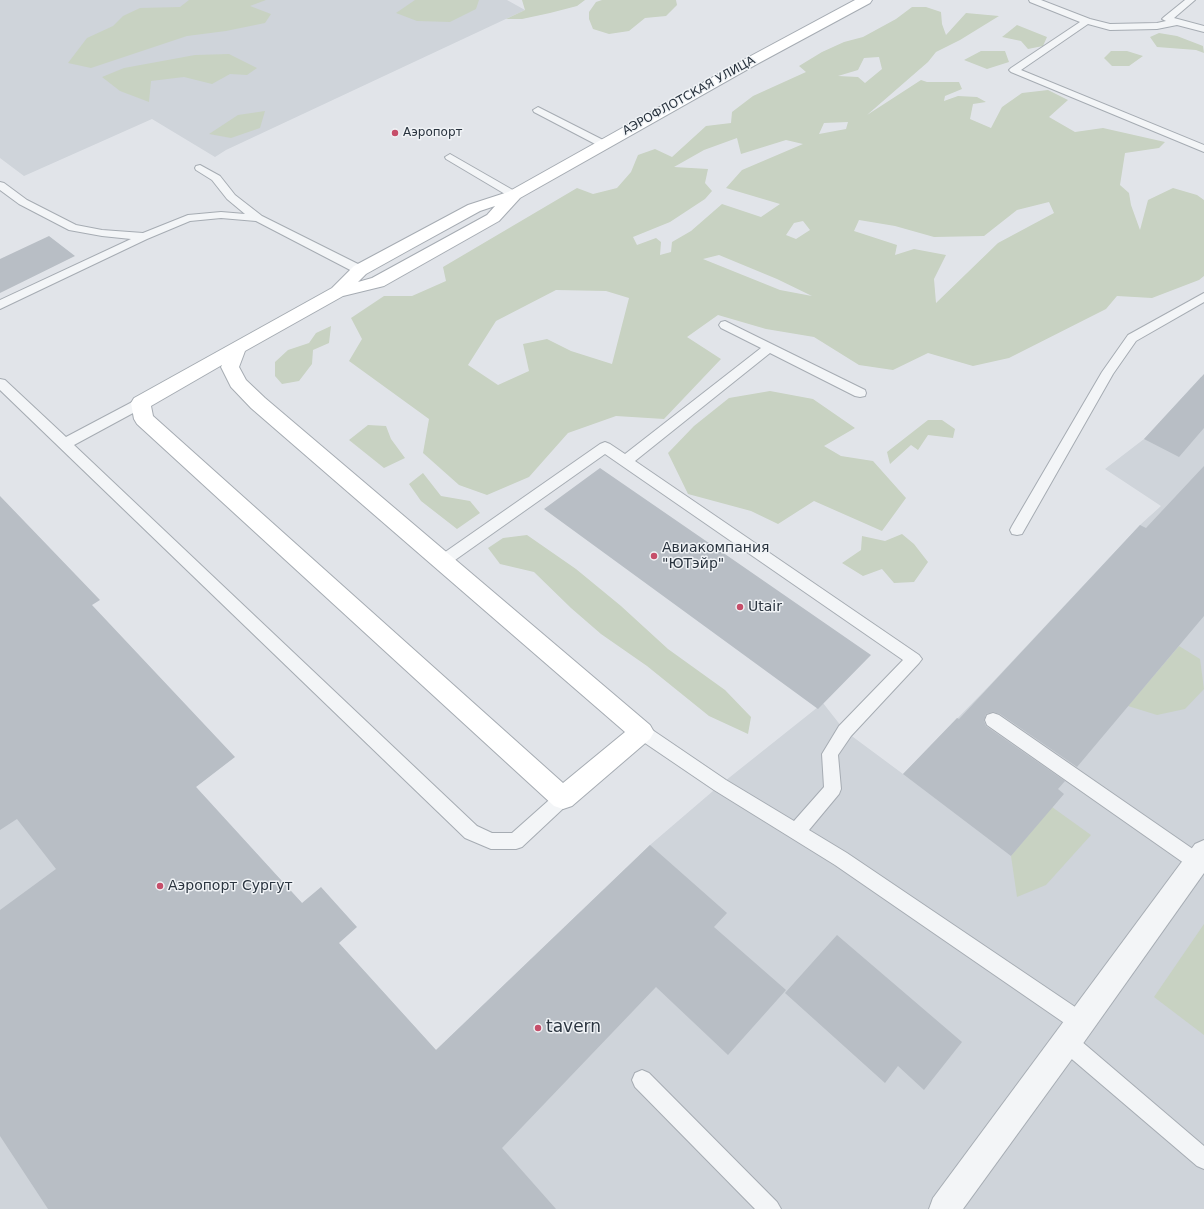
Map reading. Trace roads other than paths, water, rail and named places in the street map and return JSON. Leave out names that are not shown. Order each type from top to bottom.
[{"type":"main road","name":"АЭРОФЛОТСКАЯ УЛИЦА","points":[[338,292],[360,270],[474,208],[514,195],[603,144],[865,0]]},
{"type":"main road","name":"АЭРОФЛОТСКАЯ УЛИЦА","points":[[141,403],[338,292],[378,282],[493,218],[514,195]]},
{"type":"main road","points":[[141,403],[144,419],[563,798],[642,732],[258,403],[238,383],[230,368],[237,348]]},
{"type":"street","points":[[944,1209],[1201,857]]},
{"type":"lane","points":[[1033,0],[1087,21],[1110,28],[1157,26],[1176,22]]},
{"type":"lane","points":[[1131,27],[1167,19],[1191,0]]},
{"type":"lane","points":[[1167,19],[1204,29]]},
{"type":"lane","points":[[1087,21],[1014,70],[1204,150]]},
{"type":"lane","points":[[538,110],[603,144]]},
{"type":"lane","points":[[450,157],[514,195]]},
{"type":"lane","points":[[200,168],[216,178],[231,197],[258,218],[360,270]]},
{"type":"lane","points":[[0,185],[23,202],[73,228],[102,233],[143,236]]},
{"type":"lane","points":[[0,305],[143,236],[188,218],[221,215],[258,218]]},
{"type":"lane","points":[[1017,530],[1108,372],[1132,338],[1204,297]]},
{"type":"lane","points":[[725,325],[860,393]]},
{"type":"lane","points":[[626,461],[770,347]]},
{"type":"lane","points":[[0,383],[471,832],[492,841],[516,841],[563,798]]},
{"type":"lane","points":[[64,444],[141,403]]},
{"type":"lane","points":[[443,561],[605,447],[914,659],[845,731],[830,754],[833,790],[796,832]]},
{"type":"lane","points":[[993,720],[1201,857]]},
{"type":"lane","points":[[642,732],[720,785],[841,859],[1074,1032],[1204,1159]]},
{"type":"lane","points":[[642,1080],[770,1209]]},
{"type":"place","name":"Аэропорт","points":[[395,133]]},
{"type":"place","name":"Авиакомпания \"ЮТэйр\"","points":[[654,556]]},
{"type":"place","name":"Utair","points":[[740,607]]},
{"type":"place","name":"Аэропорт Сургут","points":[[160,886]]},
{"type":"place","name":"tavern","points":[[538,1028]]}]
